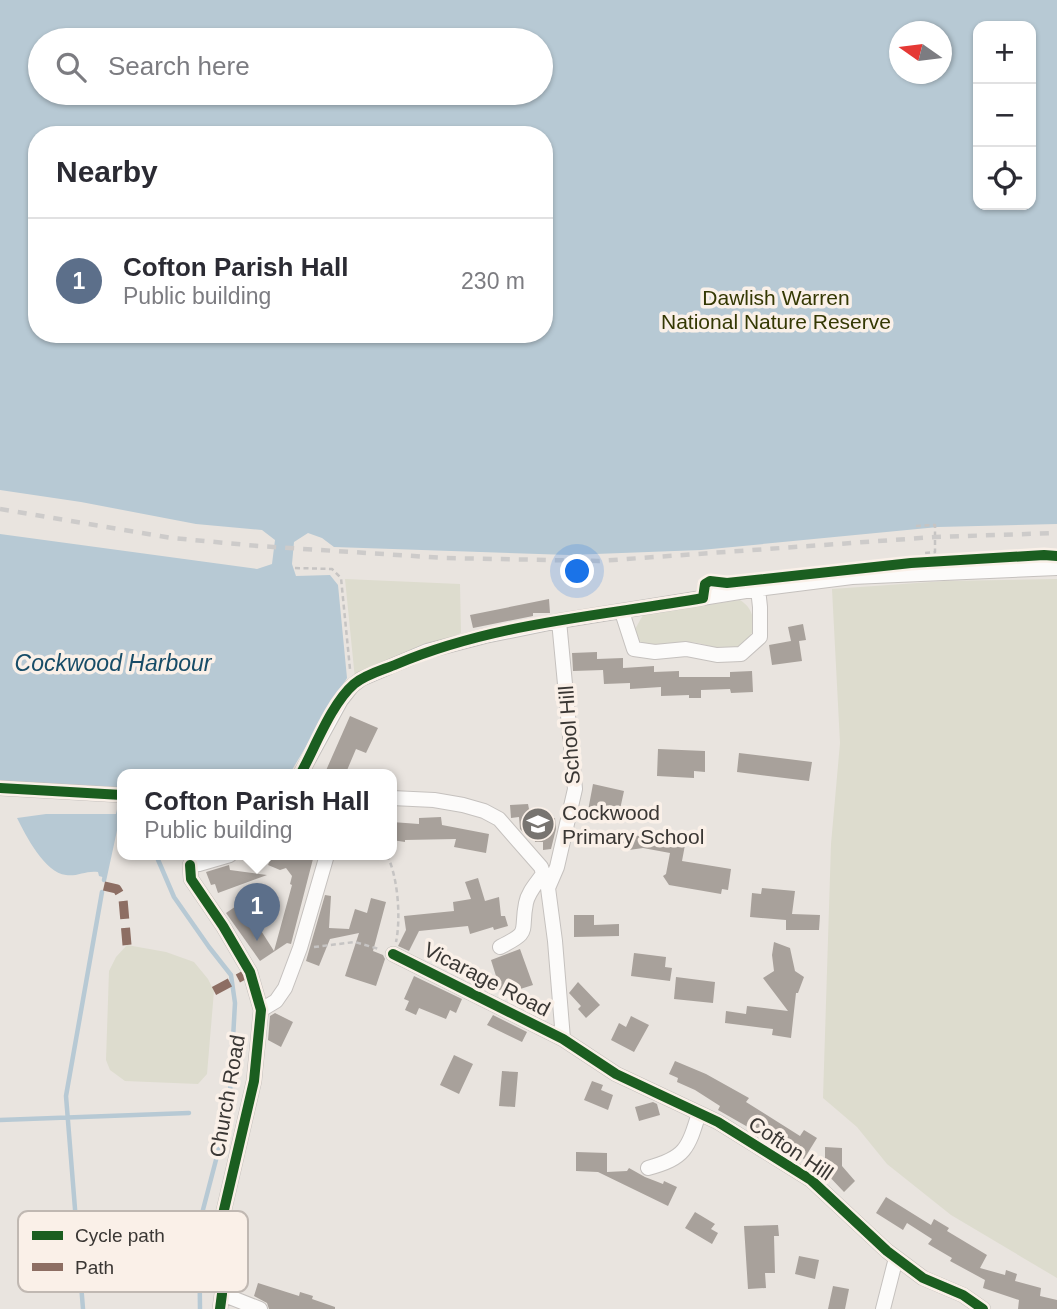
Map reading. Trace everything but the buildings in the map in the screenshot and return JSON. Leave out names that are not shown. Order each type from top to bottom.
[{"type":"street","points":[[303,769],[341,700],[352,686],[361,679],[427,651],[559,621],[758,589],[866,576],[1057,568]]},
{"type":"street","points":[[622,612],[634,649],[655,652],[686,649],[717,655],[741,654],[760,637],[758,589]]},
{"type":"street","name":"School Hill","points":[[500,947],[522,934],[525,928],[527,897],[557,867],[575,789],[559,621]]},
{"type":"street","points":[[0,788],[117,795]]},
{"type":"street","points":[[397,798],[434,800],[484,811],[499,819],[541,867],[545,881],[563,1039]]},
{"type":"street","points":[[185,860],[199,864],[213,860]]},
{"type":"street","name":"Church Road","points":[[185,860],[191,879],[250,972],[261,1010],[254,1082],[224,1211]]},
{"type":"street","points":[[261,1010],[276,1001],[285,988],[300,948],[326,860]]},
{"type":"street","name":"Vicarage Road","points":[[393,954],[563,1039]]},
{"type":"street","name":"Cofton Hill","points":[[563,1039],[615,1074],[699,1112],[811,1180],[896,1258],[923,1278],[964,1295],[984,1309]]},
{"type":"street","points":[[648,1168],[679,1157],[688,1143],[699,1112]]},
{"type":"street","points":[[883,1309],[896,1258]]},
{"type":"street","points":[[221,1302],[260,1309]]},
{"type":"path","points":[[916,526],[935,525],[936,552],[925,553],[925,562]]},
{"type":"path","points":[[911,563],[943,562]]},
{"type":"path","points":[[295,568],[332,569],[341,578],[352,686]]},
{"type":"path","points":[[300,948],[355,942],[393,954],[400,924],[388,860]]},
{"type":"shaded area","points":[[345,579],[460,584],[461,633],[355,679]]},
{"type":"shaded area","points":[[1057,579],[1057,1278],[951,1215],[887,1164],[857,1127],[823,1098],[831,844],[840,743],[832,589],[945,581]]},
{"type":"shaded area","points":[[740,600],[750,609],[753,625],[750,637],[739,646],[725,649],[690,642],[649,646],[637,642],[634,631],[643,615]]},
{"type":"shaded area","points":[[127,945],[166,952],[194,962],[208,979],[214,991],[207,1074],[198,1084],[125,1081],[110,1070],[106,1060],[109,971],[116,957]]},
{"type":"water","name":"Cockwood Harbour","points":[[0,0],[1057,0],[1057,524],[938,527],[701,550],[569,555],[334,547],[322,538],[308,533],[294,542],[292,564],[296,576],[330,575],[338,585],[347,678],[293,769],[117,769],[117,788],[0,782],[0,534],[257,569],[272,564],[275,540],[262,530],[196,524],[0,490]]},
{"type":"water","points":[[46,814],[117,814],[106,878],[99,876],[98,872],[74,875],[58,873],[44,861],[17,818]]},
{"type":"waterway","points":[[104,880],[117,820]]},
{"type":"waterway","points":[[158,860],[174,897],[231,975],[235,1003],[229,1110],[203,1211]]},
{"type":"waterway","points":[[75,1211],[66,1096],[102,892]]},
{"type":"waterway","points":[[0,1120],[189,1113]]},
{"type":"waterway","points":[[82,1292],[83,1309]]},
{"type":"waterway","points":[[200,1292],[200,1309]]},
{"type":"railway","points":[[0,509],[172,538],[445,558],[599,561],[935,537],[1057,533]]},
{"type":"marked path","points":[[104,886],[117,889],[123,899],[127,945]]},
{"type":"marked path","points":[[214,991],[250,972]]},
{"type":"cycle path","points":[[303,769],[331,714],[354,684],[434,650],[471,639],[548,622],[703,598],[705,584],[710,581],[727,583],[911,563],[1057,556]]},
{"type":"cycle path","points":[[0,788],[117,795]]},
{"type":"cycle path","points":[[190,865],[191,879],[250,972],[261,1010],[254,1081],[224,1211]]},
{"type":"cycle path","points":[[393,954],[563,1039],[616,1074],[718,1122],[811,1180],[887,1251],[923,1278],[963,1295],[983,1309]]},
{"type":"cycle path","points":[[220,1309],[222,1292]]},
{"type":"place","name":"Cockwood Primary School","points":[[538,824]]},
{"type":"place","name":"Cofton Parish Hall","points":[[257,941]]},
{"type":"park label","name":"Dawlish Warren National Nature Reserve","points":[[776,309]]}]
